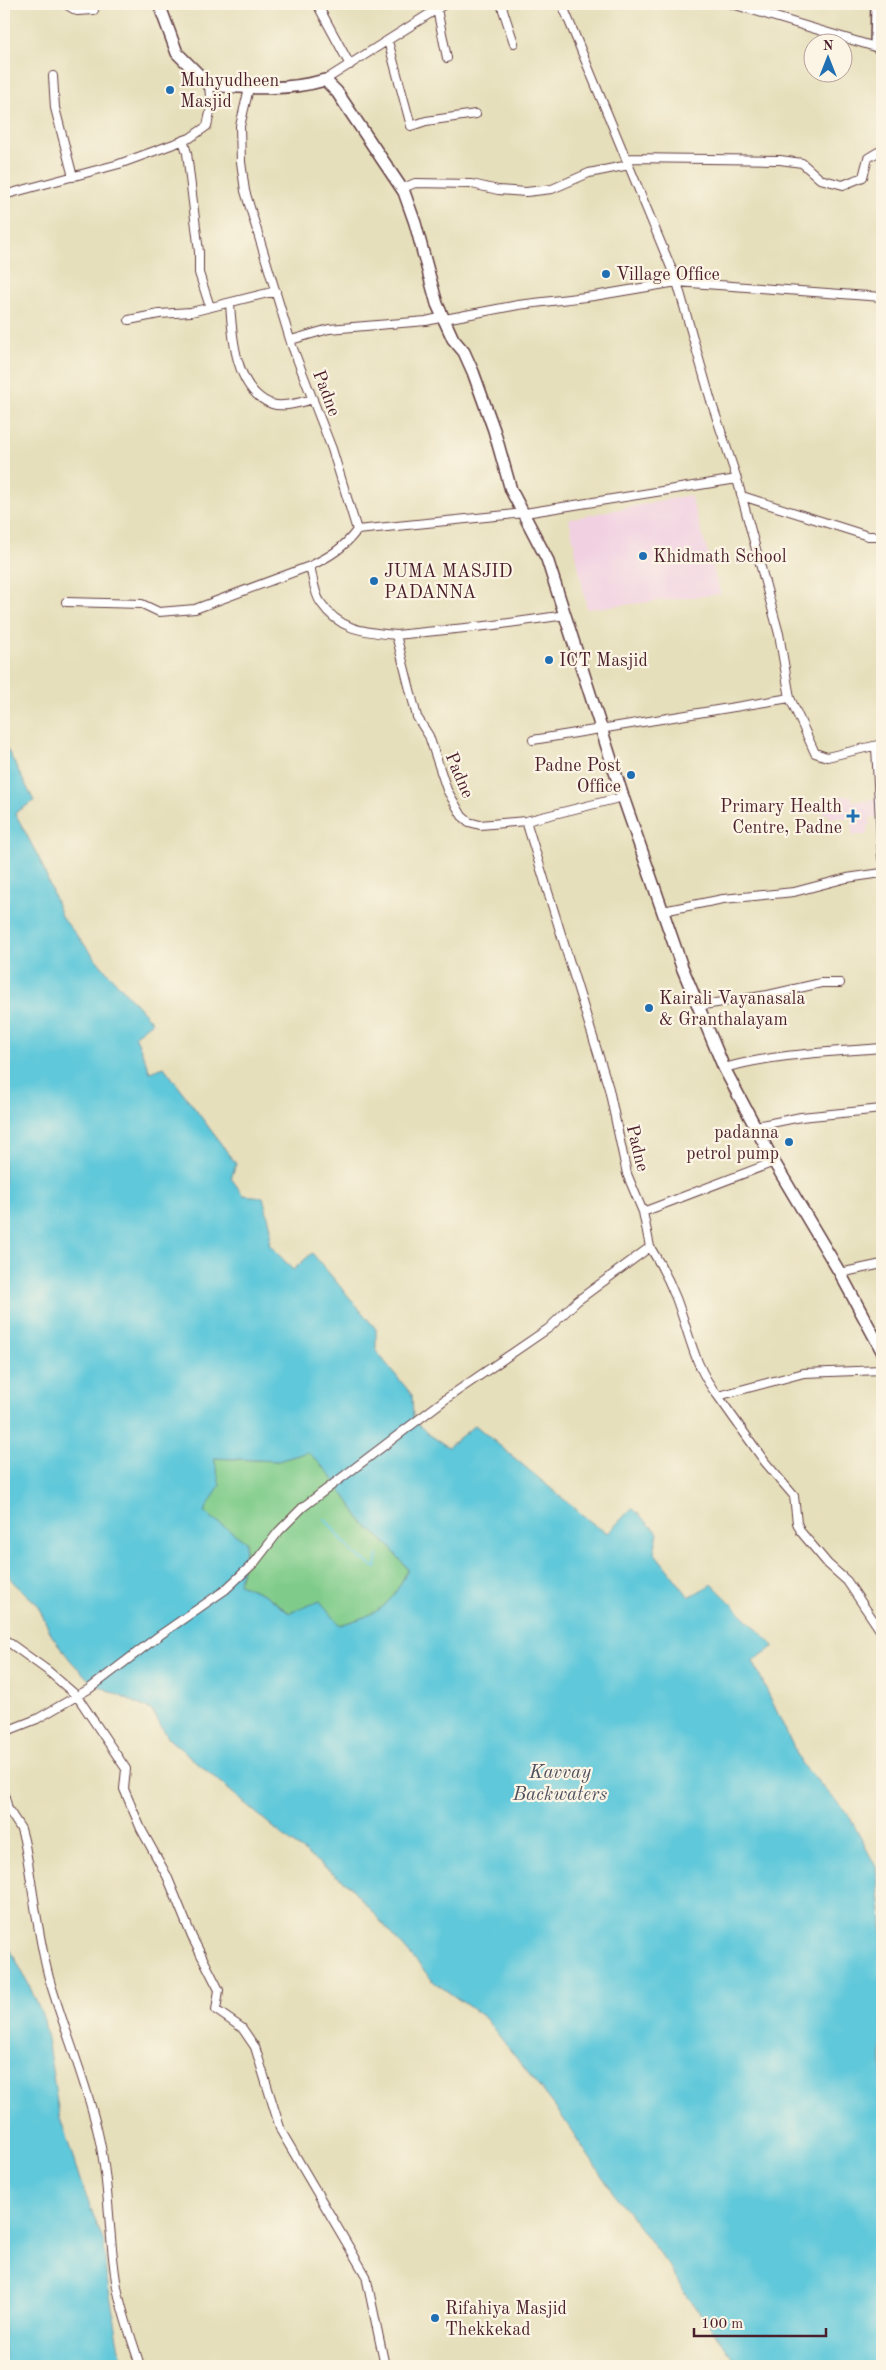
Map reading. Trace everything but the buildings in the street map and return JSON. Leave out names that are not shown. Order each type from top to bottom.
[{"type":"main road","points":[[159,4],[177,53],[209,85],[249,88],[286,86],[325,80],[337,92],[401,189],[415,224],[426,271],[444,318],[453,339],[464,352],[474,372],[494,430],[511,490],[525,513],[547,559],[623,796],[697,1006],[724,1068],[774,1162],[840,1273],[882,1351]]},
{"type":"main road","points":[[877,4],[879,48]]},
{"type":"street","points":[[65,4],[77,11],[94,10]]},
{"type":"street","points":[[318,4],[350,65]]},
{"type":"street","points":[[500,4],[514,43]]},
{"type":"street","points":[[562,4],[603,108],[628,161],[677,282],[711,401],[742,496],[779,634],[790,698],[815,752],[827,757],[879,745],[882,858]]},
{"type":"street","points":[[732,4],[879,48]]},
{"type":"street","points":[[325,80],[441,6],[447,58]]},
{"type":"street","points":[[388,41],[411,126],[426,121],[476,114]]},
{"type":"street","points":[[53,76],[55,108],[73,177]]},
{"type":"street","points":[[4,195],[119,164],[190,138],[207,126],[211,108],[209,85]]},
{"type":"street","name":"Padne","points":[[249,88],[240,126],[241,162],[245,191],[290,340],[313,399],[357,530]]},
{"type":"street","points":[[183,140],[187,154],[199,252],[199,273],[210,307]]},
{"type":"street","points":[[401,189],[415,183],[472,184],[498,190],[526,192],[552,188],[589,173],[628,161],[780,160],[802,163],[820,179],[843,185],[863,176],[868,158],[878,152],[882,152]]},
{"type":"street","points":[[290,340],[329,329],[426,321],[518,305],[594,296],[677,282],[882,298]]},
{"type":"street","points":[[129,320],[159,314],[191,312],[276,291]]},
{"type":"street","points":[[230,303],[235,346],[248,385],[258,396],[272,404],[313,399]]},
{"type":"street","points":[[66,602],[142,604],[159,612],[195,609],[330,557],[347,544],[357,530],[525,513],[737,479]]},
{"type":"street","points":[[742,496],[868,536],[882,536]]},
{"type":"street","points":[[310,566],[320,602],[340,623],[360,632],[396,635],[495,625],[566,615]]},
{"type":"street","name":"Padne","points":[[396,635],[417,717],[429,736],[448,790],[462,816],[469,822],[480,824],[526,821],[609,1089],[627,1174],[643,1212],[650,1247],[676,1296],[694,1356],[707,1382],[765,1462],[794,1496],[797,1523],[801,1532],[828,1564],[846,1581],[882,1633]]},
{"type":"street","points":[[533,740],[790,698]]},
{"type":"street","points":[[526,821],[623,796]]},
{"type":"street","points":[[664,911],[723,899],[794,892],[847,878],[882,873]]},
{"type":"street","points":[[697,1006],[821,983],[840,983]]},
{"type":"street","points":[[724,1068],[770,1058],[882,1048]]},
{"type":"street","points":[[756,1126],[801,1118],[882,1109]]},
{"type":"street","points":[[643,1212],[774,1162]]},
{"type":"street","points":[[4,1732],[37,1719],[89,1689],[160,1635],[225,1590],[256,1562],[279,1531],[303,1507],[447,1398],[549,1328],[576,1301],[650,1247]]},
{"type":"street","points":[[840,1273],[882,1264]]},
{"type":"street","points":[[718,1396],[804,1373],[882,1370]]},
{"type":"street","points":[[4,1639],[47,1670],[77,1696],[126,1769],[124,1789],[141,1829],[167,1876],[192,1937],[219,1990],[216,2010],[242,2028],[255,2047],[281,2131],[366,2276],[385,2366]]},
{"type":"street","points":[[4,1793],[8,1809],[21,1829],[38,1928],[49,1976],[58,2010],[86,2088],[98,2133],[106,2175],[110,2234],[117,2285],[122,2311],[140,2366]]},
{"type":"shaded area","name":"Khidmath School","points":[[690,495],[721,594],[587,609],[569,519]]},
{"type":"shaded area","name":"Primary Health Centre, Padne","points":[[840,796],[852,796],[852,801],[876,799],[876,818],[870,818],[870,825],[867,826],[867,835],[852,835],[852,818],[829,818],[829,814],[823,814],[823,805],[829,805],[829,800],[840,801]]},
{"type":"green space","points":[[308,1452],[329,1473],[364,1524],[388,1545],[408,1569],[396,1592],[383,1607],[365,1617],[340,1625],[320,1602],[290,1613],[266,1595],[239,1584],[246,1542],[204,1512],[219,1485],[214,1458],[278,1461]]},
{"type":"water","name":"Kavvay Backwaters","points":[[4,743],[34,801],[15,813],[41,862],[61,916],[100,964],[152,1022],[135,1035],[150,1072],[164,1067],[236,1164],[231,1178],[243,1195],[263,1197],[271,1228],[269,1244],[293,1270],[312,1253],[376,1329],[376,1351],[412,1395],[413,1419],[427,1433],[448,1447],[475,1425],[597,1527],[608,1533],[632,1508],[658,1533],[654,1552],[689,1597],[712,1584],[774,1646],[753,1661],[801,1763],[848,1814],[876,1867],[882,1920],[882,2366],[739,2366],[682,2289],[670,2268],[612,2191],[561,2115],[485,2018],[434,1982],[348,1884],[293,1844],[169,1739],[151,1710],[92,1683],[71,1661],[52,1636],[37,1604],[13,1582],[4,1569]],"holes":[[[308,1452],[329,1473],[364,1524],[388,1545],[408,1569],[396,1592],[383,1607],[365,1617],[340,1625],[320,1601],[289,1613],[266,1595],[239,1584],[246,1542],[204,1512],[220,1485],[214,1458],[278,1461]]]},
{"type":"water","points":[[4,1937],[29,1985],[44,2020],[59,2114],[80,2180],[104,2243],[106,2274],[123,2366],[4,2366]]},
{"type":"waterway","points":[[325,1519],[353,1553],[376,1568],[378,1555]]},
{"type":"place","name":"Muhyudheen Masjid","points":[[170,90]]},
{"type":"place","name":"Village Office","points":[[606,274]]},
{"type":"place","name":"Khidmath School","points":[[643,556]]},
{"type":"place","name":"JUMA MASJID PADANNA","points":[[374,581]]},
{"type":"place","name":"ICT Masjid","points":[[549,660]]},
{"type":"place","name":"Padne Post Office","points":[[631,775]]},
{"type":"place","name":"Primary Health Centre, Padne","points":[[853,816]]},
{"type":"place","name":"Kairali Vayanasala & Granthalayam","points":[[649,1008]]},
{"type":"place","name":"padanna petrol pump","points":[[789,1142]]},
{"type":"place","name":"Rifahiya Masjid Thekkekad","points":[[435,2318]]}]
